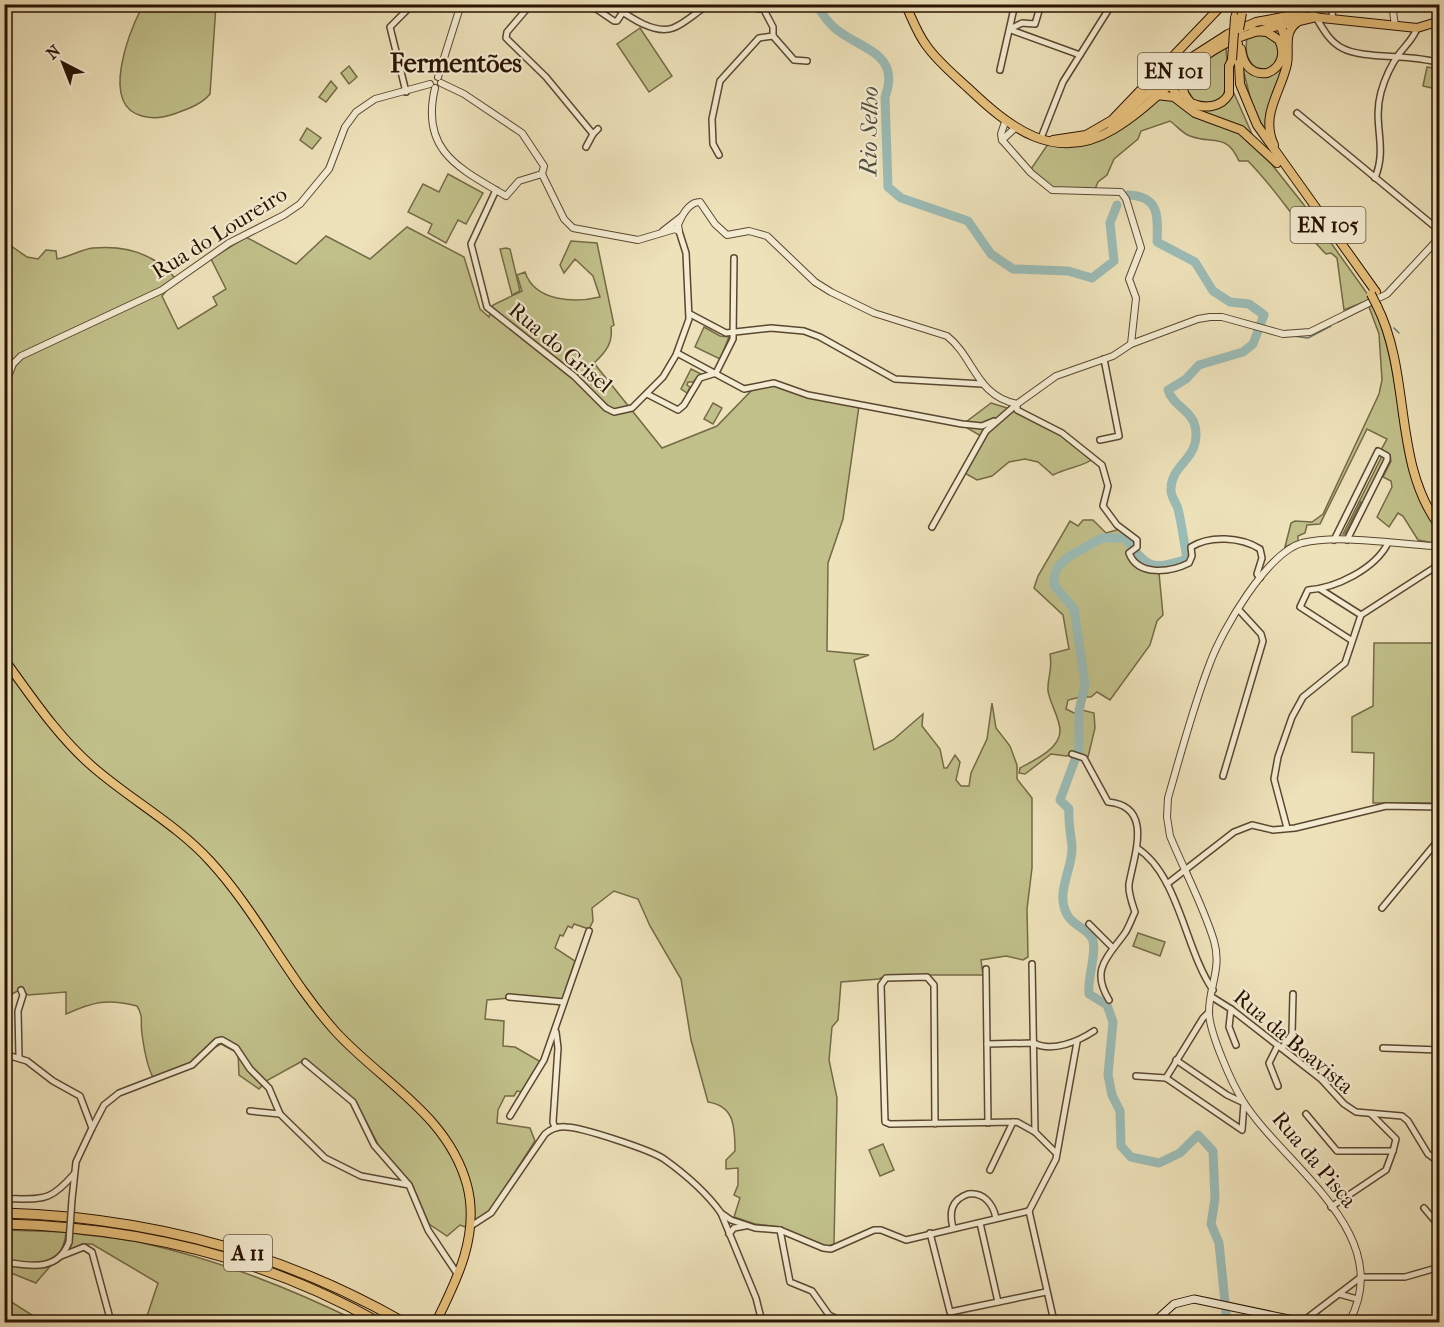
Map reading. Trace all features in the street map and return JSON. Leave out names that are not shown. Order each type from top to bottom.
[{"type":"highway","points":[[1053,140],[1086,135],[1112,120],[1223,4]]},
{"type":"highway","name":"EN 101","points":[[1234,59],[1238,44],[1240,10]]},
{"type":"highway","name":"EN 101","points":[[1240,10],[1234,59],[1244,110],[1257,136],[1279,161]]},
{"type":"highway","points":[[1262,21],[1276,20],[1281,23],[1287,46]]},
{"type":"highway","points":[[1279,161],[1269,131],[1269,123],[1276,91],[1287,62],[1288,34],[1299,21]]},
{"type":"highway","points":[[1238,44],[1244,61],[1251,69],[1261,74],[1273,71],[1280,63],[1281,45],[1271,34],[1253,31]]},
{"type":"highway","points":[[1192,65],[1183,76],[1183,92],[1191,103],[1209,106],[1219,104],[1228,94],[1229,66],[1234,59]]},
{"type":"highway","points":[[1177,69],[1168,79],[1168,84],[1185,104],[1195,113],[1245,133],[1279,161]]},
{"type":"highway","points":[[1156,95],[1171,95],[1185,104]]},
{"type":"highway","name":"EN 105","points":[[1279,161],[1380,305],[1399,352],[1418,468],[1427,495],[1440,519]]},
{"type":"highway","name":"EN 105","points":[[1380,305],[1395,358],[1416,480],[1426,506],[1440,527]]},
{"type":"highway","name":"A 11","points":[[4,1213],[52,1214],[128,1223],[200,1239],[270,1260],[340,1290],[403,1323]]},
{"type":"highway","name":"A 11","points":[[4,1224],[51,1225],[126,1233],[198,1248],[266,1270],[335,1300],[378,1323]]},
{"type":"main road","name":"EN 101","points":[[905,4],[926,46],[1005,122],[1041,138],[1068,144],[1098,137],[1122,124],[1192,65],[1225,44],[1253,31],[1281,23],[1317,17]]},
{"type":"main road","name":"EN 101","points":[[1041,138],[1074,141],[1101,132],[1177,69],[1228,34],[1262,21],[1285,16],[1317,17],[1417,28],[1439,21]]},
{"type":"main road","points":[[4,659],[74,749],[110,781],[181,834],[208,858],[245,905],[302,990],[336,1032],[435,1124],[448,1141],[459,1162],[467,1186],[471,1226],[463,1263],[437,1319]]},
{"type":"main road","points":[[1154,1323],[1168,1308],[1194,1299],[1241,1308],[1272,1319],[1303,1322]]},
{"type":"street","points":[[406,92],[390,27],[413,4]]},
{"type":"street","points":[[461,4],[436,83],[431,122],[439,145],[461,169],[506,196],[519,181],[542,174]]},
{"type":"street","points":[[531,4],[507,32],[506,38],[546,77],[592,134]]},
{"type":"street","points":[[589,4],[614,21],[617,21],[623,12]]},
{"type":"street","points":[[611,4],[663,30],[674,28],[710,4]]},
{"type":"street","points":[[746,4],[763,7],[773,27],[773,36],[794,60],[807,62]]},
{"type":"street","points":[[1000,70],[1015,4]]},
{"type":"street","points":[[1011,29],[1022,23],[1035,24],[1041,4]]},
{"type":"street","points":[[1041,138],[1063,82],[1112,4]]},
{"type":"street","points":[[1306,4],[1330,38],[1342,48],[1440,63]]},
{"type":"street","points":[[1332,18],[1333,4]]},
{"type":"street","points":[[1392,4],[1395,26]]},
{"type":"street","points":[[1435,4],[1439,21]]},
{"type":"street","points":[[1375,178],[1382,162],[1382,146],[1377,126],[1381,94],[1398,55],[1417,28]]},
{"type":"street","points":[[1011,29],[1080,55]]},
{"type":"street","points":[[719,155],[713,144],[712,119],[720,81],[759,38],[773,36]]},
{"type":"street","points":[[436,83],[465,94],[522,133],[544,166],[542,174],[564,219],[573,228],[638,240],[675,229],[680,231]]},
{"type":"street","name":"Rua do Loureiro","points":[[4,387],[12,364],[21,356],[157,293],[229,243],[300,204],[329,168],[345,128],[356,112],[375,99],[436,83]]},
{"type":"street","points":[[932,527],[986,431],[996,420],[1056,376],[1104,359],[1131,344],[1197,319],[1210,317],[1286,334],[1310,332],[1393,289],[1439,231],[1297,114]]},
{"type":"street","points":[[1005,122],[1001,134],[1002,140],[1031,173],[1052,190],[1115,191],[1121,192],[1126,199],[1141,248],[1129,279],[1136,298],[1131,344]]},
{"type":"street","points":[[1002,140],[1015,128]]},
{"type":"street","points":[[586,147],[592,134],[598,129]]},
{"type":"street","name":"Rua do Grisel","points":[[496,190],[471,244],[487,307],[574,376],[606,408],[622,411],[632,408],[663,377],[677,353],[690,314],[686,253],[678,225],[683,215]]},
{"type":"street","points":[[657,235],[683,215],[691,205],[700,202],[721,231],[732,236],[749,231],[766,236],[815,282],[831,292],[874,313],[947,336],[954,341],[982,384],[1006,400],[1017,404]]},
{"type":"street","points":[[647,394],[678,410],[684,405],[700,378],[716,374],[734,339],[732,333],[734,258]]},
{"type":"street","points":[[690,314],[726,333],[771,328],[804,331],[820,337],[895,379],[982,384]]},
{"type":"street","points":[[677,353],[744,389],[774,383],[808,394],[962,424],[982,426],[996,420]]},
{"type":"street","points":[[1100,440],[1119,436],[1104,359]]},
{"type":"street","points":[[1017,404],[1017,410],[1062,433],[1102,465],[1108,486],[1103,506],[1117,525],[1137,540],[1135,549],[1129,556],[1134,560],[1155,572],[1189,563],[1192,556],[1191,547],[1200,541],[1236,540],[1248,542],[1260,549],[1262,558],[1257,574],[1260,578]]},
{"type":"street","points":[[1334,540],[1378,452],[1387,456],[1388,460],[1347,540]]},
{"type":"street","points":[[1166,1078],[1209,1012],[1218,970],[1214,942],[1170,836],[1167,818],[1168,798],[1210,663],[1239,610],[1260,578],[1289,549],[1309,542],[1347,540],[1440,549]]},
{"type":"street","points":[[1351,640],[1300,606],[1308,590],[1320,590],[1353,576],[1384,551],[1388,543]]},
{"type":"street","points":[[1287,828],[1274,779],[1278,757],[1292,717],[1303,697],[1345,663],[1361,615],[1440,564]]},
{"type":"street","points":[[1320,590],[1361,615]]},
{"type":"street","points":[[1223,776],[1263,641],[1261,634],[1239,610]]},
{"type":"street","points":[[1072,754],[1084,758],[1108,802],[1125,806],[1135,817],[1137,848],[1129,884],[1130,899],[1135,912],[1125,933],[1103,961],[1101,986],[1109,1000]]},
{"type":"street","points":[[1167,884],[1185,873],[1234,832],[1252,825],[1273,830],[1386,806],[1440,807]]},
{"type":"street","points":[[1382,908],[1440,838]]},
{"type":"street","points":[[1137,848],[1153,862],[1167,884],[1199,966],[1213,994]]},
{"type":"street","points":[[1089,924],[1112,947]]},
{"type":"street","points":[[510,1116],[544,1060],[556,1032],[589,931]]},
{"type":"street","points":[[1032,964],[1035,1132]]},
{"type":"street","points":[[986,969],[988,1123]]},
{"type":"street","points":[[935,1124],[934,985],[927,977],[886,978],[881,985],[885,1122],[935,1124],[1013,1122],[1035,1132],[1056,1153]]},
{"type":"street","points":[[19,1057],[18,1011],[23,995],[21,990]]},
{"type":"street","name":"Rua da Boavista","points":[[1213,994],[1321,1079],[1344,1104],[1356,1112],[1402,1116],[1408,1121],[1428,1154],[1440,1162]]},
{"type":"street","points":[[1278,1086],[1269,1063],[1293,1032],[1293,994]]},
{"type":"street","points":[[509,997],[564,1002]]},
{"type":"street","points":[[1231,1009],[1228,1027],[1236,1045]]},
{"type":"street","name":"Rua da Pisca","points":[[1209,1012],[1211,1028],[1244,1103],[1346,1224],[1360,1260],[1361,1277],[1354,1323]]},
{"type":"street","points":[[987,1044],[1034,1043],[1040,1047],[1077,1042],[1094,1031]]},
{"type":"street","points":[[555,1128],[553,1122],[558,1048],[556,1032]]},
{"type":"street","points":[[61,1256],[69,1242],[74,1174],[80,1149],[104,1105],[118,1093],[192,1065],[213,1043],[222,1040],[236,1048],[250,1069],[269,1088],[280,1114],[325,1158],[347,1171],[409,1185]]},
{"type":"street","points":[[1062,1323],[1053,1317],[1029,1211],[1056,1159],[1077,1042]]},
{"type":"street","points":[[1383,1048],[1440,1050]]},
{"type":"street","points":[[4,1054],[19,1057],[53,1082],[80,1096],[92,1128]]},
{"type":"street","points":[[1137,1076],[1166,1078],[1242,1130],[1244,1103],[1227,1095],[1176,1060]]},
{"type":"street","points":[[305,1062],[353,1102],[374,1145],[409,1185],[428,1230],[458,1275]]},
{"type":"street","points":[[250,1111],[280,1114]]},
{"type":"street","points":[[1306,1114],[1337,1151],[1394,1151]]},
{"type":"street","points":[[1331,1207],[1386,1170],[1396,1139],[1371,1114]]},
{"type":"street","points":[[990,1170],[1013,1122]]},
{"type":"street","points":[[471,1226],[491,1213],[539,1139],[555,1128],[568,1126],[582,1130],[659,1156],[687,1177],[721,1213],[756,1298],[762,1323]]},
{"type":"street","points":[[4,1199],[45,1198],[54,1195],[74,1174]]},
{"type":"street","points":[[953,1228],[952,1208],[956,1200],[968,1194],[985,1198],[993,1207],[996,1218]]},
{"type":"street","points":[[1425,1208],[1440,1227]]},
{"type":"street","points":[[726,1225],[748,1225],[780,1230],[817,1246],[831,1249],[874,1230],[881,1230],[906,1240],[1029,1211]]},
{"type":"street","points":[[721,1213],[748,1225]]},
{"type":"street","points":[[980,1223],[998,1302]]},
{"type":"street","points":[[729,1234],[734,1228],[748,1225]]},
{"type":"street","points":[[780,1230],[790,1282],[812,1291],[829,1315],[843,1322]]},
{"type":"street","points":[[930,1233],[950,1312],[1046,1292]]},
{"type":"street","points":[[4,1262],[48,1265],[61,1256],[84,1247],[92,1252],[111,1323]]},
{"type":"street","points":[[1303,1322],[1361,1277],[1405,1277],[1440,1267]]},
{"type":"street","points":[[1339,1294],[1357,1299]]},
{"type":"street","name":"Rua da Pisca","points":[[1349,1323],[1354,1315]]},
{"type":"shaded area","points":[[143,5],[216,5],[210,94],[194,106],[162,117],[142,116],[129,109],[122,98],[120,83],[126,48]]},
{"type":"shaded area","points":[[640,28],[672,76],[649,92],[617,44]]},
{"type":"shaded area","points":[[1252,34],[1269,36],[1278,44],[1279,60],[1270,69],[1257,70],[1248,59],[1247,36]]},
{"type":"shaded area","points":[[1226,47],[1228,76],[1223,97],[1211,103],[1194,100],[1185,87],[1188,71]]},
{"type":"shaded area","points":[[1242,65],[1250,72],[1281,66],[1284,68],[1271,99],[1266,133],[1252,105]]},
{"type":"shaded area","points":[[349,66],[357,77],[349,84],[341,73]]},
{"type":"shaded area","points":[[1427,67],[1439,69],[1436,89],[1423,86]]},
{"type":"shaded area","points":[[331,81],[337,88],[326,102],[319,97]]},
{"type":"shaded area","points":[[1233,91],[1252,134],[1198,112],[1196,108],[1202,110]]},
{"type":"shaded area","points":[[1160,98],[1174,100],[1236,131],[1261,151],[1304,205],[1371,299],[1344,310],[1337,258],[1331,253],[1326,254],[1248,161],[1239,161],[1229,146],[1224,143],[1187,135],[1170,121],[1141,131],[1138,139],[1114,159],[1107,175],[1098,182],[1095,189],[1053,188],[1031,169],[1048,144],[1065,145],[1095,139],[1121,126]]},
{"type":"shaded area","points":[[307,128],[321,138],[312,149],[300,140]]},
{"type":"shaded area","points":[[448,174],[483,193],[466,224],[458,220],[446,243],[428,233],[432,224],[408,212],[423,184],[439,192]]},
{"type":"shaded area","points":[[407,227],[464,257],[480,309],[489,317],[493,305],[522,291],[517,275],[525,272],[530,282],[547,295],[568,300],[600,297],[593,276],[575,259],[564,273],[560,265],[571,241],[597,243],[614,325],[611,327],[608,347],[594,363],[662,448],[717,426],[752,390],[772,385],[859,406],[843,519],[828,563],[827,651],[869,655],[854,660],[874,750],[893,740],[923,714],[922,726],[940,749],[944,768],[947,768],[955,755],[960,762],[956,780],[961,786],[969,786],[971,773],[987,739],[992,703],[996,728],[1010,746],[1017,765],[1017,779],[1032,798],[1032,868],[1027,909],[1028,957],[1023,960],[1006,956],[981,960],[983,975],[887,975],[879,979],[841,982],[838,1020],[832,1027],[829,1060],[837,1098],[834,1244],[826,1247],[780,1227],[755,1224],[734,1217],[740,1198],[734,1195],[738,1185],[738,1168],[726,1169],[726,1160],[735,1151],[734,1126],[724,1108],[708,1102],[691,1040],[681,979],[650,926],[638,899],[614,891],[592,908],[593,921],[589,929],[574,924],[572,928],[568,926],[563,936],[560,935],[555,948],[575,961],[562,1002],[532,996],[487,1000],[485,1019],[504,1021],[503,1046],[515,1047],[541,1062],[522,1092],[517,1091],[514,1096],[505,1096],[498,1110],[497,1123],[530,1128],[535,1141],[490,1211],[465,1227],[460,1225],[447,1236],[429,1224],[412,1184],[381,1150],[356,1102],[306,1059],[266,1081],[259,1089],[239,1075],[238,1053],[221,1044],[210,1050],[194,1067],[176,1071],[155,1081],[146,1059],[141,1017],[137,1006],[117,1002],[100,1002],[66,1014],[66,992],[28,995],[21,989],[5,998],[4,247],[11,246],[27,257],[38,259],[46,250],[56,251],[57,259],[89,249],[105,247],[128,250],[149,257],[176,279],[162,296],[178,329],[217,305],[213,297],[226,289],[211,259],[246,237],[296,264],[326,236],[370,259]]},
{"type":"shaded area","points":[[500,249],[510,249],[520,291],[512,295]]},
{"type":"shaded area","points":[[1373,304],[1388,351],[1411,471],[1420,501],[1434,525],[1439,544],[1418,540],[1403,516],[1398,513],[1389,527],[1377,517],[1392,487],[1391,481],[1383,477],[1391,461],[1390,455],[1381,450],[1387,439],[1367,429],[1320,524],[1307,525],[1305,533],[1298,536],[1298,541],[1285,547],[1291,523],[1295,521],[1312,522],[1323,514],[1379,394],[1382,380],[1379,334],[1369,307]]},
{"type":"shaded area","points":[[704,327],[720,336],[729,337],[720,359],[695,347]]},
{"type":"shaded area","points":[[691,369],[701,374],[693,382],[688,382],[687,385],[690,387],[687,393],[681,389]]},
{"type":"shaded area","points":[[713,403],[722,408],[713,424],[704,419]]},
{"type":"shaded area","points":[[991,403],[1045,425],[1093,459],[1053,475],[1038,462],[1025,459],[1009,462],[992,476],[977,480],[961,471],[981,436],[962,425]]},
{"type":"shaded area","points":[[1382,456],[1385,459],[1364,503],[1361,502],[1343,534]]},
{"type":"shaded area","points":[[1083,520],[1093,520],[1106,533],[1120,529],[1135,541],[1136,545],[1127,555],[1141,568],[1159,573],[1163,615],[1157,621],[1150,645],[1110,700],[1097,692],[1091,697],[1068,700],[1066,709],[1074,713],[1082,710],[1094,713],[1095,728],[1088,757],[1073,753],[1067,756],[1051,754],[1025,774],[1019,773],[1020,768],[1051,749],[1059,737],[1058,721],[1048,691],[1050,654],[1069,649],[1063,615],[1034,588],[1038,576],[1070,521],[1078,526]]},
{"type":"shaded area","points":[[1374,643],[1439,643],[1440,774],[1434,775],[1435,803],[1373,803],[1374,753],[1352,752],[1352,717],[1373,706]]},
{"type":"shaded area","points":[[1138,933],[1165,942],[1160,956],[1133,946]]},
{"type":"shaded area","points":[[883,1144],[894,1170],[880,1176],[869,1150]]},
{"type":"shaded area","points":[[5,1230],[66,1232],[63,1247],[51,1266],[36,1283],[11,1273],[5,1284]]},
{"type":"shaded area","points":[[73,1233],[138,1242],[229,1267],[307,1298],[359,1322],[145,1322],[158,1283],[92,1244],[82,1244],[67,1252]]},
{"type":"shaded area","points":[[5,1298],[43,1322],[5,1322]]},
{"type":"waterway","name":"Rio Selho","points":[[816,4],[834,27],[877,55],[884,62],[888,71],[889,83],[885,97],[888,187],[901,198],[968,221],[991,254],[1013,269],[1068,271],[1092,278],[1114,261],[1110,223],[1117,205]]},
{"type":"waterway","name":"Rio Selho","points":[[1128,195],[1138,196],[1152,204],[1157,216],[1157,242],[1195,262],[1213,291],[1230,302],[1249,304],[1264,315],[1253,344],[1243,352],[1199,365],[1186,379],[1168,390],[1174,400],[1190,416],[1195,426],[1194,446],[1176,472],[1171,488],[1171,494],[1177,506],[1187,559],[1157,566],[1139,556],[1125,538],[1102,538],[1068,557],[1057,568],[1054,585],[1074,609],[1085,684],[1079,711],[1079,749],[1060,800],[1069,809],[1072,847],[1063,899],[1064,908],[1070,919],[1092,938],[1094,950],[1089,994],[1107,1005],[1113,1022],[1108,1075],[1112,1095],[1120,1111],[1121,1146],[1131,1157],[1159,1163],[1180,1153],[1198,1135],[1213,1151],[1215,1199],[1211,1224],[1219,1243],[1227,1322]]},
{"type":"waterway","points":[[1338,322],[1372,305]]},
{"type":"waterway","points":[[1293,336],[1308,338],[1331,326]]},
{"type":"waterway","points":[[1394,328],[1399,333]]},
{"type":"district","name":"Fermentões","points":[[456,63]]}]
